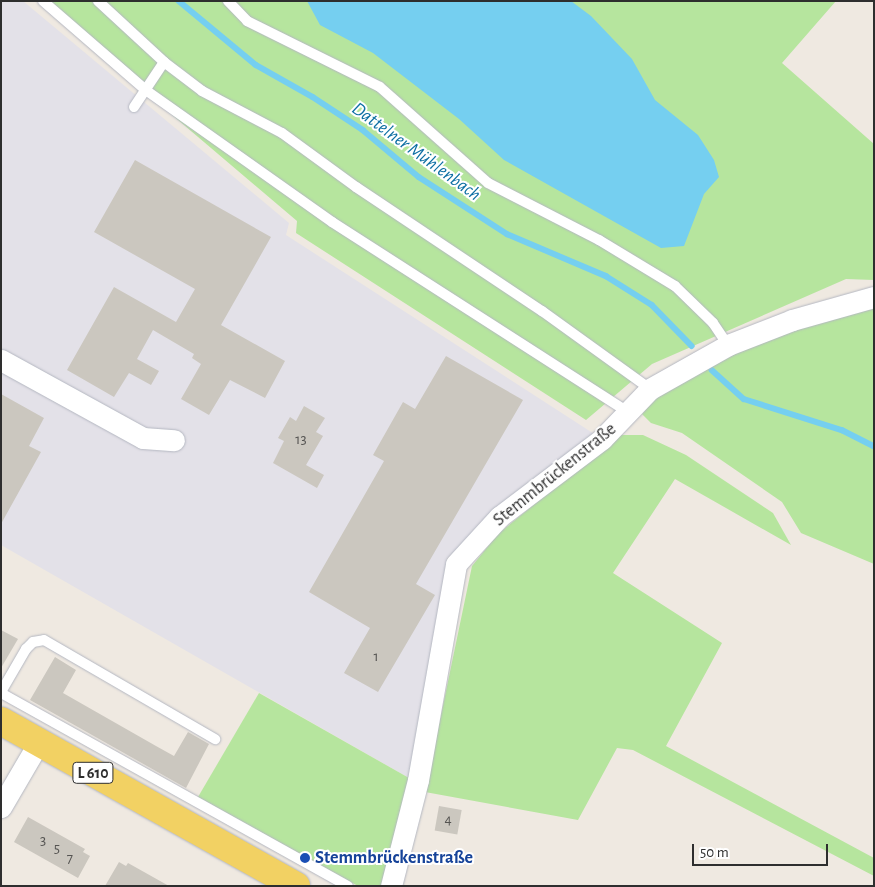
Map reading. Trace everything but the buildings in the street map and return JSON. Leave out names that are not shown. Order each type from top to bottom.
[{"type":"main road","name":"L 610","points":[[1,721],[296,886]]},
{"type":"street","name":"Stemmbrückenstraße","points":[[391,886],[418,780],[456,564],[499,517],[602,439],[650,389],[728,345],[792,320],[874,297]]},
{"type":"street","points":[[1,360],[143,438],[174,440]]},
{"type":"street","points":[[1,807],[39,742]]},
{"type":"lane","points":[[42,1],[147,91],[332,222],[629,413]]},
{"type":"lane","points":[[98,1],[164,62],[202,92],[282,133],[356,188],[542,311],[650,389]]},
{"type":"lane","points":[[228,1],[248,21],[380,87],[488,183],[599,240],[675,286],[713,323],[728,345]]},
{"type":"lane","points":[[134,107],[147,91],[164,62]]},
{"type":"lane","points":[[216,739],[44,640],[33,642],[26,649],[1,693],[348,886]]},
{"type":"shaded area","points":[[1,1],[23,1],[289,223],[286,235],[602,439],[447,558],[409,778],[1,545]]},
{"type":"green space","points":[[38,1],[836,1],[782,63],[874,144],[874,280],[846,279],[652,364],[586,420],[296,233],[297,221]]},
{"type":"green space","points":[[874,305],[874,564],[801,533],[782,502],[682,433],[651,423],[642,414],[658,395],[766,338]]},
{"type":"green space","points":[[619,435],[643,435],[686,455],[773,513],[791,545],[675,479],[613,573],[722,643],[666,746],[874,858],[874,876],[633,750],[617,748],[578,820],[425,792],[472,566],[498,534]]},
{"type":"green space","points":[[259,693],[409,778],[381,886],[358,886],[198,797]]},
{"type":"water","points":[[307,1],[571,1],[591,16],[632,59],[655,100],[698,135],[714,160],[719,177],[704,194],[684,246],[661,248],[504,160],[459,119],[373,53],[320,25]]},
{"type":"waterway","name":"Dattelner Mühlenbach","points":[[179,1],[256,65],[313,97],[363,130],[419,177],[507,234],[606,276],[652,305],[692,346]]},
{"type":"waterway","name":"Dattelner Mühlenbach","points":[[712,370],[744,399],[842,430],[874,446]]},
{"type":"place","name":"Stemmbrückenstraße","points":[[305,858]]}]
